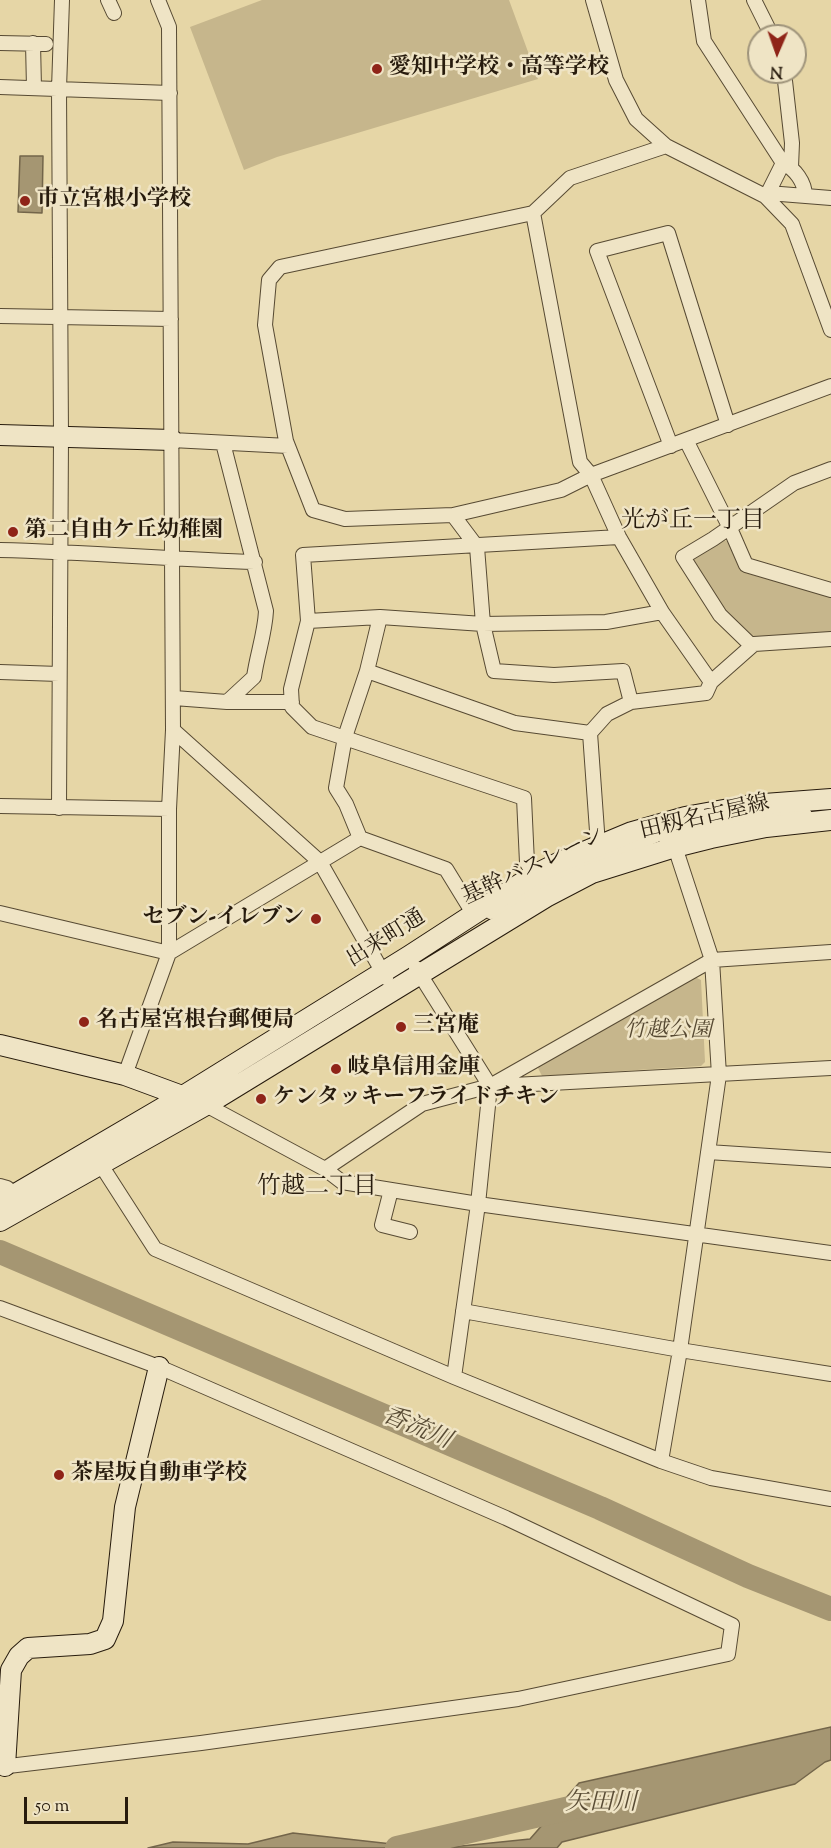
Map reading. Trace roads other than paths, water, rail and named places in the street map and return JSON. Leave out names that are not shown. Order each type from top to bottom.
[{"type":"main road","points":[[0,435],[172,440]]},
{"type":"main road","name":"出来町通","points":[[0,1221],[206,1105],[600,862],[721,811],[751,805],[831,799]]},
{"type":"main road","name":"田籾名古屋線","points":[[600,862],[671,833],[711,838],[766,827],[831,820]]},
{"type":"main road","name":"出来町通","points":[[5,1194],[183,1096],[409,956],[534,875],[600,862]]},
{"type":"main road","points":[[0,1045],[125,1075],[206,1105]]},
{"type":"main road","points":[[2,1766],[11,1670],[18,1656],[28,1648],[90,1644],[105,1639],[113,1621],[125,1507],[159,1367]]},
{"type":"street","points":[[59,808],[59,89],[62,0]]},
{"type":"street","points":[[125,1075],[169,953],[169,809],[174,698],[171,560],[170,27],[158,0]]},
{"type":"street","points":[[593,0],[616,80],[636,118],[666,146],[766,195],[792,224],[831,330]]},
{"type":"street","points":[[698,0],[704,41],[787,165],[805,187],[805,196]]},
{"type":"street","points":[[754,0],[766,24]]},
{"type":"street","points":[[0,43],[39,44],[34,88]]},
{"type":"street","points":[[766,195],[787,165],[792,143],[785,84]]},
{"type":"street","points":[[0,87],[170,93]]},
{"type":"street","points":[[666,146],[570,177],[533,213],[279,267],[269,280],[265,325],[288,446],[313,510],[345,519],[453,515],[561,490],[591,475],[831,386]]},
{"type":"street","points":[[766,195],[831,198]]},
{"type":"street","points":[[533,213],[580,462],[591,475],[620,537],[662,612],[711,682]]},
{"type":"street","points":[[671,446],[597,251],[668,233],[728,424]]},
{"type":"street","points":[[0,316],[171,319]]},
{"type":"street","points":[[172,440],[288,446]]},
{"type":"street","points":[[686,440],[746,565],[831,591]]},
{"type":"street","points":[[223,443],[266,611],[266,625],[257,658],[255,677],[227,702]]},
{"type":"street","points":[[752,646],[720,615],[683,557],[794,483],[831,469]]},
{"type":"street","points":[[453,515],[477,547],[483,624],[494,671],[554,675],[623,670],[631,702]]},
{"type":"street","points":[[534,875],[527,863],[524,798],[312,727],[292,707],[291,689],[308,621],[303,555],[477,547],[620,537]]},
{"type":"street","points":[[0,550],[60,551],[171,560],[255,562]]},
{"type":"street","points":[[308,621],[381,617],[483,624],[606,622],[662,612]]},
{"type":"street","points":[[381,617],[367,671],[345,737],[336,788],[346,804],[360,838],[446,869],[473,913]]},
{"type":"street","points":[[600,862],[590,734],[606,714],[631,702],[706,693],[711,682],[754,644],[831,639]]},
{"type":"street","points":[[367,671],[515,723],[590,734]]},
{"type":"street","points":[[0,672],[59,674]]},
{"type":"street","points":[[174,698],[227,702],[292,702]]},
{"type":"street","points":[[173,730],[320,862],[392,990]]},
{"type":"street","points":[[0,806],[169,809]]},
{"type":"street","points":[[661,1461],[680,1350],[719,1075],[712,960],[671,833],[726,820],[760,815],[831,814]]},
{"type":"street","points":[[0,913],[169,953],[360,838]]},
{"type":"street","name":"基幹バスレーン","points":[[432,940],[600,862]]},
{"type":"street","points":[[490,1086],[712,960],[831,952]]},
{"type":"street","points":[[409,956],[490,1086],[478,1204],[454,1377]]},
{"type":"street","points":[[325,1169],[422,1104],[490,1086],[831,1068]]},
{"type":"street","points":[[206,1105],[325,1169],[342,1182],[478,1204],[831,1253]]},
{"type":"street","points":[[708,1152],[831,1160]]},
{"type":"street","points":[[101,1165],[154,1249],[454,1377],[661,1461],[711,1478],[831,1499]]},
{"type":"street","points":[[391,1190],[382,1225],[410,1232]]},
{"type":"street","points":[[0,1308],[159,1367],[506,1518],[732,1624],[728,1654],[518,1699],[201,1743],[2,1766]]},
{"type":"street","points":[[463,1311],[680,1350],[831,1374]]},
{"type":"water","points":[[20,156],[43,156],[42,213],[18,212]]},
{"type":"water","name":"矢田川","points":[[831,1727],[831,1760],[795,1784],[562,1842],[557,1848],[442,1848],[530,1839],[579,1783]]},
{"type":"water","points":[[293,1833],[428,1848],[148,1848],[173,1842],[248,1844]]},
{"type":"waterway","name":"香流川","points":[[0,1252],[600,1508],[748,1576],[831,1609]]},
{"type":"waterway","name":"矢田川","points":[[397,1848],[587,1804]]},
{"type":"place","name":"愛知中学校・高等学校","points":[[377,69]]},
{"type":"place","name":"市立宮根小学校","points":[[25,201]]},
{"type":"place","name":"第二自由ケ丘幼稚園","points":[[13,532]]},
{"type":"place","name":"セブン-イレブン","points":[[316,919]]},
{"type":"place","name":"名古屋宮根台郵便局","points":[[84,1022]]},
{"type":"place","name":"三宮庵","points":[[401,1027]]},
{"type":"place","name":"岐阜信用金庫","points":[[336,1069]]},
{"type":"place","name":"ケンタッキーフライドチキン","points":[[261,1099]]},
{"type":"place","name":"茶屋坂自動車学校","points":[[59,1475]]},
{"type":"district","name":"光が丘一丁目","points":[[693,523]]},
{"type":"district","name":"竹越二丁目","points":[[317,1189]]},
{"type":"park label","name":"竹越公園","points":[[668,1032]]}]
